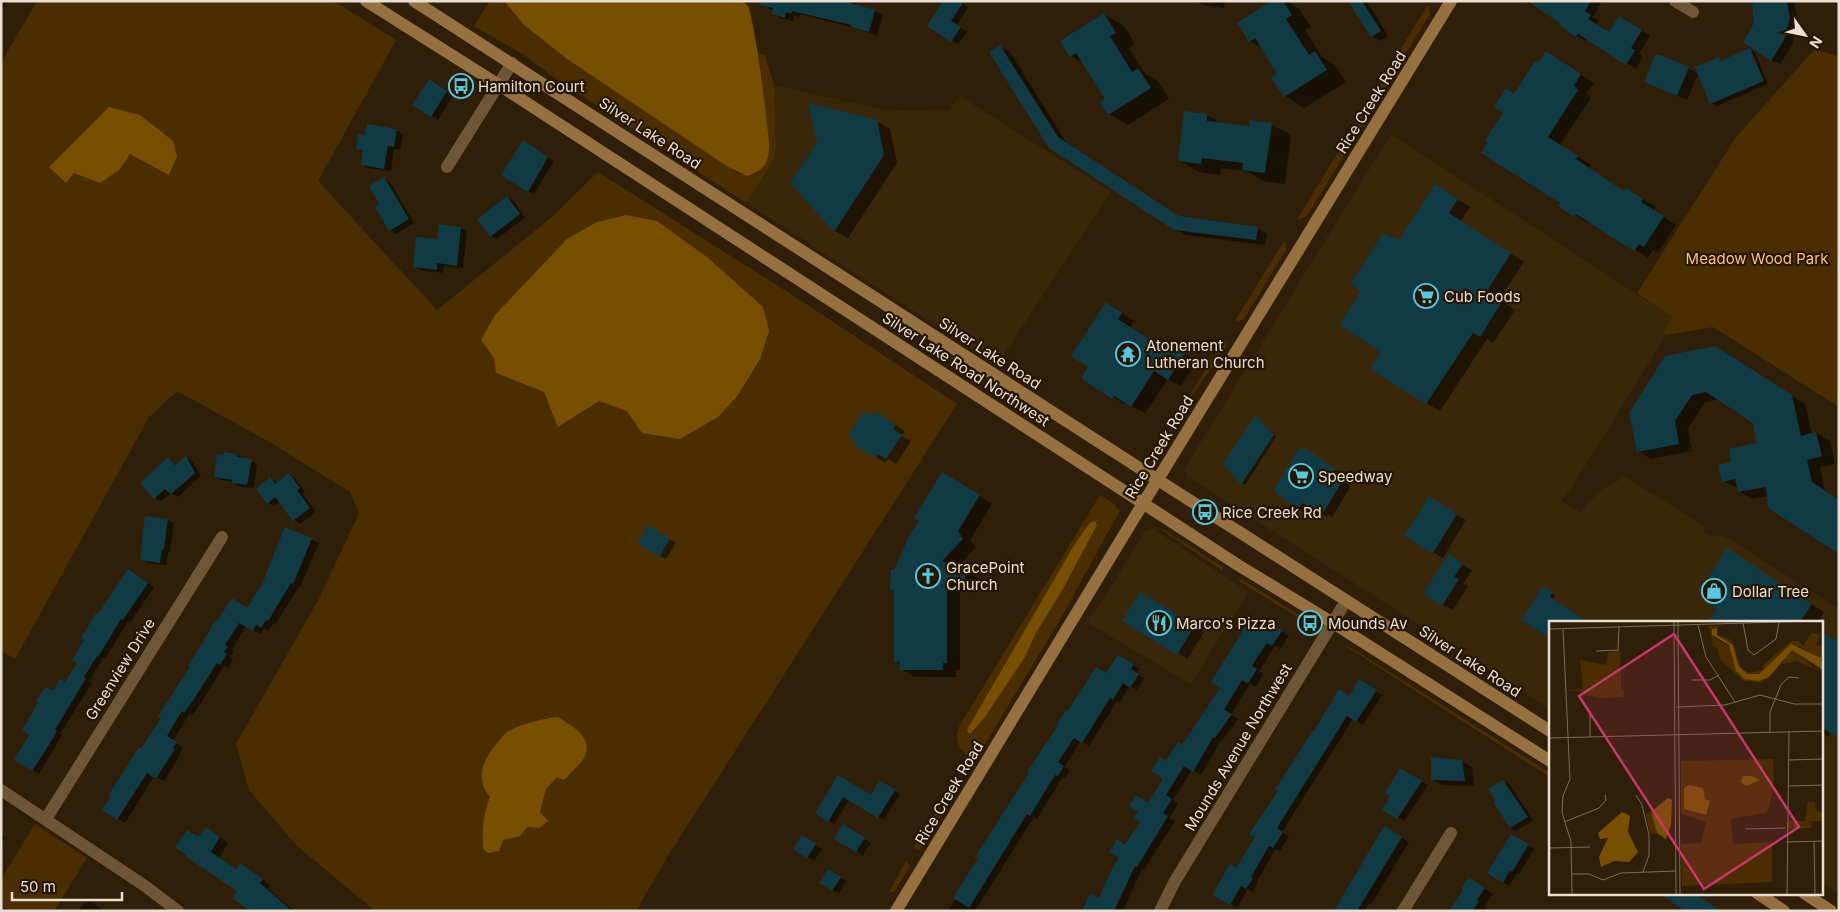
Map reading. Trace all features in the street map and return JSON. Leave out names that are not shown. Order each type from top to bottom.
[{"type":"main road","name":"Silver Lake Road Northwest","points":[[366,1],[499,85],[1238,565],[1549,760]]},
{"type":"main road","name":"Silver Lake Road","points":[[414,1],[1549,730]]},
{"type":"main road","name":"Rice Creek Road","points":[[896,911],[1451,1]]},
{"type":"main road","points":[[1758,894],[1784,911]]},
{"type":"main road","points":[[1806,894],[1831,911]]},
{"type":"street","points":[[1675,1],[1693,12]]},
{"type":"street","points":[[447,167],[512,63]]},
{"type":"street","name":"Greenview Drive","points":[[46,819],[222,537]]},
{"type":"street","name":"Mounds Avenue Northwest","points":[[1160,911],[1175,881],[1346,601]]},
{"type":"street","points":[[1,790],[178,911]]},
{"type":"street","points":[[1402,911],[1451,833]]},
{"type":"shaded area","points":[[504,1],[743,1],[749,7],[761,74],[769,141],[769,152],[765,164],[758,172],[747,176],[728,167],[567,59],[524,25]]},
{"type":"shaded area","points":[[774,85],[880,109],[921,111],[936,108],[948,111],[960,96],[1111,192],[997,365],[746,203],[773,161],[776,145]]},
{"type":"shaded area","points":[[109,107],[140,115],[173,141],[177,156],[169,175],[130,154],[119,170],[100,183],[74,173],[66,183],[49,167]]},
{"type":"shaded area","points":[[1391,134],[1672,317],[1663,333],[1666,335],[1574,484],[1561,501],[1581,513],[1587,504],[1603,489],[1625,477],[1706,527],[1703,532],[1712,536],[1723,536],[1733,541],[1839,609],[1839,894],[1822,884],[1822,621],[1549,621],[1549,708],[1190,478],[1188,480],[1187,472],[1183,471]]},
{"type":"shaded area","points":[[626,215],[657,221],[707,257],[763,307],[769,331],[760,359],[738,395],[718,417],[680,439],[642,433],[627,411],[599,401],[558,427],[544,392],[496,373],[494,358],[481,340],[495,315],[567,239],[597,222]]},
{"type":"shaded area","points":[[1095,521],[1097,525],[1063,589],[1036,633],[1025,657],[985,717],[969,734],[968,728],[1073,547],[1090,523]]},
{"type":"shaded area","points":[[1152,528],[1248,592],[1191,684],[1086,622],[1106,595],[1144,532]]},
{"type":"shaded area","points":[[558,717],[583,737],[587,749],[584,759],[564,780],[557,777],[546,789],[540,812],[548,821],[539,828],[527,827],[520,836],[503,840],[499,851],[488,853],[483,849],[484,816],[490,797],[485,790],[482,775],[485,761],[506,733],[531,722]]},
{"type":"green space","points":[[37,1],[334,1],[396,40],[318,181],[437,310],[551,218],[598,172],[797,298],[957,404],[666,859],[636,911],[375,911],[297,846],[249,790],[236,744],[320,597],[359,513],[350,492],[268,441],[177,391],[149,417],[15,659],[1,650],[1,63]]},
{"type":"green space","points":[[490,1],[504,1],[524,25],[567,59],[739,174],[755,174],[763,168],[768,157],[769,141],[759,53],[765,55],[774,85],[776,145],[773,161],[746,203],[559,81],[524,55],[474,26]]},
{"type":"green space","points":[[1427,6],[1429,6],[1430,15],[1404,56],[1397,59],[1397,55]]},
{"type":"green space","name":"Meadow Wood Park","points":[[1815,49],[1836,56],[1839,54],[1839,407],[1713,327],[1666,335],[1663,333],[1672,317],[1637,293],[1736,137]]},
{"type":"green space","points":[[1383,79],[1387,82],[1385,89],[1307,216],[1298,220],[1298,218]]},
{"type":"green space","points":[[1285,242],[1286,250],[1244,319],[1236,322],[1236,319]]},
{"type":"green space","points":[[1223,340],[1226,340],[1226,348],[1189,399],[1155,454]]},
{"type":"green space","points":[[1100,495],[1116,505],[1115,507],[1120,510],[1058,623],[976,759],[970,764],[966,764],[969,758],[958,743],[957,735],[960,725]],"holes":[[[1097,522],[1063,589],[1036,633],[1025,657],[985,717],[969,734],[968,728],[1041,602]]]},
{"type":"green space","points":[[1162,530],[1223,567],[1223,571]]},
{"type":"green space","points":[[1240,579],[1312,623],[1309,624],[1237,580]]},
{"type":"green space","points":[[1347,645],[1549,772],[1549,776],[1347,647]]},
{"type":"green space","points":[[951,788],[953,793],[951,799],[920,850],[913,849]]},
{"type":"green space","points":[[35,824],[87,858],[54,911],[1,911],[1,879]]},
{"type":"green space","points":[[906,861],[910,866],[894,892],[889,892]]},
{"type":"building","points":[[760,1],[844,1],[875,10],[869,32],[851,27],[851,25],[792,11],[791,14],[786,12],[785,18],[772,14],[773,8],[760,5]]},
{"type":"building","points":[[943,1],[964,1],[951,21],[961,27],[951,42],[927,26]]},
{"type":"building","points":[[1271,1],[1283,1],[1292,15],[1286,19],[1309,55],[1315,51],[1327,70],[1284,97],[1271,78],[1277,74],[1255,38],[1249,42],[1237,23]]},
{"type":"building","points":[[1348,1],[1362,1],[1381,31],[1371,37]]},
{"type":"building","points":[[1527,1],[1591,1],[1585,11],[1591,15],[1588,19],[1609,32],[1619,16],[1642,30],[1631,48],[1635,50],[1626,65],[1578,34],[1576,37],[1559,25],[1560,23]]},
{"type":"building","points":[[1752,1],[1787,1],[1790,18],[1784,40],[1771,61],[1743,42],[1754,23]]},
{"type":"building","points":[[1104,13],[1116,33],[1110,36],[1132,72],[1138,68],[1151,88],[1108,115],[1100,102],[1105,99],[1076,53],[1070,57],[1060,41]]},
{"type":"building","points":[[1000,45],[1058,137],[1179,216],[1258,227],[1256,240],[1174,230],[1049,148],[989,52]]},
{"type":"building","points":[[1750,48],[1764,81],[1710,104],[1695,67],[1719,57],[1720,61]]},
{"type":"building","points":[[1546,51],[1581,74],[1574,86],[1578,90],[1548,137],[1578,156],[1576,159],[1624,191],[1626,188],[1643,199],[1641,202],[1664,216],[1644,247],[1639,244],[1634,251],[1576,214],[1574,217],[1558,206],[1560,203],[1481,153],[1488,142],[1485,140],[1503,113],[1494,107],[1506,88],[1514,94],[1535,61],[1538,63]]},
{"type":"building","points":[[1655,55],[1660,55],[1689,67],[1677,96],[1644,82]]},
{"type":"building","points":[[429,79],[447,91],[431,117],[412,105]]},
{"type":"building","points":[[808,103],[877,120],[884,155],[834,232],[790,183],[817,143]]},
{"type":"building","points":[[1184,111],[1207,114],[1207,121],[1249,126],[1249,120],[1272,123],[1265,173],[1242,170],[1243,163],[1202,158],[1201,164],[1178,161]]},
{"type":"building","points":[[367,124],[397,129],[394,147],[388,146],[384,169],[361,165],[363,150],[356,149],[358,134],[365,135]]},
{"type":"building","points":[[523,140],[548,157],[528,192],[501,175]]},
{"type":"building","points":[[384,177],[409,219],[389,231],[375,207],[379,204],[369,186]]},
{"type":"building","name":"Cub Foods","points":[[1435,184],[1458,199],[1449,213],[1511,253],[1487,291],[1502,302],[1480,337],[1473,333],[1426,404],[1370,369],[1381,352],[1339,325],[1361,291],[1350,284],[1383,233],[1399,240]]},
{"type":"building","points":[[507,196],[520,214],[490,237],[477,219]]},
{"type":"building","points":[[439,224],[461,227],[457,266],[437,263],[437,270],[413,267],[416,237],[437,239]]},
{"type":"building","name":"Atonement Lutheran Church","points":[[1106,302],[1122,313],[1118,319],[1161,347],[1165,340],[1185,353],[1168,380],[1154,371],[1131,407],[1114,396],[1112,399],[1081,378],[1088,367],[1071,356]]},
{"type":"building","points":[[1715,346],[1792,395],[1801,436],[1816,432],[1822,456],[1807,460],[1812,482],[1839,500],[1839,554],[1768,508],[1766,487],[1738,492],[1735,479],[1722,482],[1718,465],[1731,462],[1729,449],[1756,443],[1753,423],[1706,392],[1692,395],[1675,421],[1679,444],[1637,452],[1629,413],[1665,356]]},
{"type":"building","points":[[864,411],[871,416],[875,411],[896,425],[893,429],[902,435],[886,459],[878,454],[875,458],[853,444],[855,440],[848,435]]},
{"type":"building","points":[[1255,415],[1274,435],[1241,485],[1223,464]]},
{"type":"building","name":"Speedway","points":[[1303,447],[1336,469],[1333,474],[1343,480],[1323,513],[1319,510],[1318,513],[1302,503],[1298,509],[1274,492],[1274,489],[1300,448],[1302,449]]},
{"type":"building","points":[[224,452],[237,454],[237,457],[252,459],[247,485],[232,483],[232,480],[214,477],[217,454],[223,455]]},
{"type":"building","points":[[186,456],[195,473],[171,494],[165,489],[154,499],[140,483],[168,457],[175,465]]},
{"type":"building","name":"GracePoint Church","points":[[942,472],[980,495],[958,531],[963,539],[942,561],[949,564],[948,566],[967,571],[963,585],[947,582],[947,663],[943,663],[943,670],[899,670],[900,662],[894,662],[894,590],[890,590],[891,569],[894,570],[909,536],[919,521],[914,518]]},
{"type":"building","points":[[289,473],[300,488],[297,490],[310,508],[293,521],[275,497],[267,504],[256,489],[270,477],[275,484]]},
{"type":"building","points":[[1429,496],[1457,514],[1433,553],[1404,536]]},
{"type":"building","points":[[145,516],[168,519],[160,563],[140,560]]},
{"type":"building","points":[[648,525],[670,539],[659,557],[637,543]]},
{"type":"building","points":[[285,527],[312,538],[293,584],[291,583],[268,621],[266,620],[261,628],[256,625],[253,631],[239,623],[225,645],[228,646],[224,652],[227,654],[220,665],[217,663],[184,713],[182,711],[167,736],[177,742],[173,748],[175,749],[157,777],[154,778],[147,773],[117,820],[102,810],[110,797],[108,796],[139,747],[141,749],[161,718],[158,716],[190,667],[188,666],[216,620],[232,598],[247,608],[262,584]]},
{"type":"building","points":[[1727,548],[1812,604],[1801,621],[1709,621],[1717,608],[1706,602],[1703,586]]},
{"type":"building","points":[[1448,554],[1463,563],[1454,577],[1459,579],[1442,606],[1423,594]]},
{"type":"building","points":[[128,569],[148,583],[123,620],[121,619],[84,677],[86,678],[55,730],[57,731],[32,771],[14,760],[29,735],[22,730],[45,687],[53,691],[60,679],[65,682],[77,663],[72,660],[84,640],[81,638],[96,613],[98,614]]},
{"type":"building","points":[[1543,586],[1553,592],[1550,597],[1587,621],[1549,621],[1549,637],[1521,620]]},
{"type":"building","name":"Marco's Pizza","points":[[1140,592],[1195,625],[1177,655],[1122,621]]},
{"type":"building","points":[[1250,619],[1263,628],[1267,621],[1282,631],[1272,646],[1267,643],[1252,666],[1257,669],[1248,684],[1242,680],[1224,710],[1232,714],[1215,738],[1213,737],[1193,772],[1184,766],[1166,795],[1172,799],[1163,813],[1168,816],[1137,867],[1135,866],[1114,911],[1082,911],[1090,894],[1099,898],[1119,858],[1109,852],[1117,839],[1125,845],[1140,822],[1133,818],[1138,812],[1129,806],[1136,795],[1148,803],[1163,779],[1151,771],[1160,757],[1166,761],[1178,742],[1182,745],[1220,688],[1211,682]]},
{"type":"building","points":[[1822,632],[1839,642],[1839,738],[1822,728]]},
{"type":"building","points":[[1118,655],[1134,664],[1131,669],[1139,674],[1130,688],[1123,683],[1113,700],[1110,698],[1082,743],[1074,738],[1058,762],[1064,766],[1058,776],[1055,775],[1030,816],[1027,814],[969,908],[953,898],[978,858],[975,857],[1029,773],[1027,772],[1066,710],[1068,711],[1096,667],[1106,673]]},
{"type":"building","points":[[1359,679],[1377,690],[1356,722],[1347,716],[1277,828],[1283,832],[1273,848],[1269,846],[1246,889],[1241,886],[1230,905],[1212,895],[1230,864],[1236,868],[1255,837],[1249,834],[1278,791],[1275,790],[1339,689],[1349,696]]},
{"type":"building","points":[[1431,757],[1462,760],[1465,781],[1431,780]]},
{"type":"building","points":[[1400,768],[1422,781],[1397,819],[1382,810],[1390,796],[1385,793]]},
{"type":"building","points":[[838,775],[871,795],[880,780],[895,790],[878,818],[843,797],[828,822],[815,813]]},
{"type":"building","points":[[1503,780],[1528,817],[1510,828],[1493,802],[1495,800],[1488,789]]},
{"type":"building","points":[[843,824],[865,838],[856,852],[834,839]]},
{"type":"building","points":[[1384,826],[1402,837],[1357,911],[1334,911]]},
{"type":"building","points":[[206,827],[220,837],[211,852],[236,869],[240,863],[263,879],[260,883],[292,911],[250,911],[232,898],[237,891],[185,856],[175,847],[187,830],[198,837]]},
{"type":"building","points":[[1511,834],[1529,844],[1503,883],[1487,873]]},
{"type":"building","points":[[802,835],[816,844],[807,858],[793,849]]},
{"type":"building","points":[[828,869],[841,877],[832,891],[819,883]]},
{"type":"building","points":[[1469,877],[1485,888],[1477,900],[1479,902],[1472,911],[1449,911],[1463,890],[1461,888]]},
{"type":"building","points":[[1660,894],[1696,894],[1721,911],[1685,911]]},
{"type":"place","name":"Hamilton Court","points":[[461,86]]},
{"type":"place","name":"Cub Foods","points":[[1426,296]]},
{"type":"place","name":"Atonement Lutheran Church","points":[[1128,354]]},
{"type":"place","name":"Speedway","points":[[1301,476]]},
{"type":"place","name":"Rice Creek Rd","points":[[1205,512]]},
{"type":"place","name":"GracePoint Church","points":[[928,576]]},
{"type":"place","name":"Dollar Tree","points":[[1714,591]]},
{"type":"place","name":"Marco's Pizza","points":[[1159,623]]},
{"type":"place","name":"Mounds Av","points":[[1310,623]]}]
